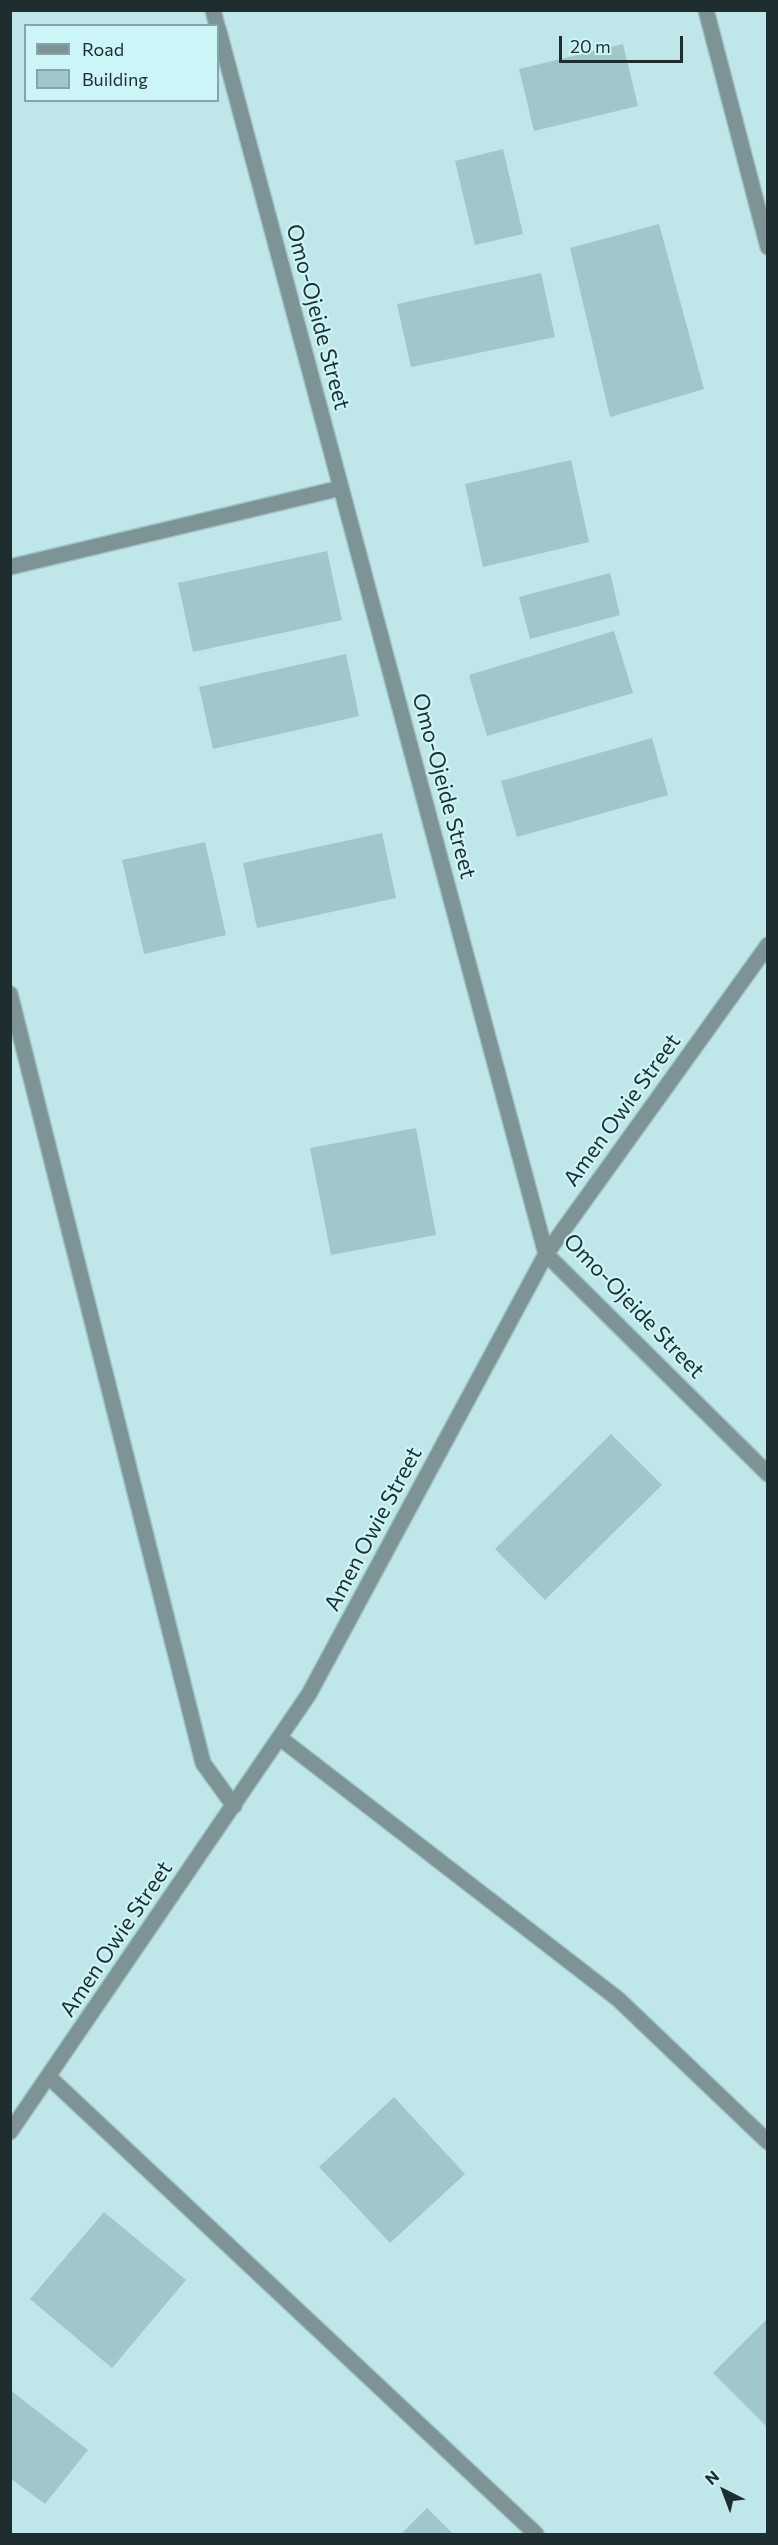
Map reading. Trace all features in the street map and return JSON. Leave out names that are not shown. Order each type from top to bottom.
[{"type":"street","points":[[706,10],[768,247]]},
{"type":"street","name":"Omo-Ojeide Street","points":[[219,34],[546,1254],[768,1474]]},
{"type":"street","points":[[10,567],[341,488]]},
{"type":"street","name":"Amen Owie Street","points":[[10,2132],[309,1694],[546,1254],[768,945]]},
{"type":"street","points":[[10,994],[203,1763],[234,1806]]},
{"type":"street","points":[[280,1738],[618,2000],[768,2142]]},
{"type":"street","points":[[49,2077],[536,2535]]},
{"type":"building","points":[[623,44],[638,106],[534,131],[519,69]]},
{"type":"building","points":[[503,149],[523,234],[475,245],[455,161]]},
{"type":"building","points":[[659,224],[704,389],[610,417],[570,248]]},
{"type":"building","points":[[541,273],[555,337],[411,367],[397,304]]},
{"type":"building","points":[[571,460],[589,542],[483,567],[465,484]]},
{"type":"building","points":[[327,551],[342,620],[193,652],[178,583]]},
{"type":"building","points":[[610,573],[620,615],[530,639],[519,597]]},
{"type":"building","points":[[614,631],[633,693],[487,736],[469,675]]},
{"type":"building","points":[[346,654],[359,716],[213,749],[199,687]]},
{"type":"building","points":[[652,738],[668,795],[517,837],[501,781]]},
{"type":"building","points":[[382,833],[396,898],[257,928],[243,863]]},
{"type":"building","points":[[205,842],[226,935],[144,954],[122,860]]},
{"type":"building","points":[[416,1128],[436,1235],[331,1255],[310,1148]]},
{"type":"building","points":[[611,1434],[662,1485],[545,1600],[495,1549]]},
{"type":"building","points":[[394,2097],[465,2174],[390,2243],[319,2167]]},
{"type":"building","points":[[104,2212],[186,2280],[112,2368],[30,2299]]},
{"type":"building","points":[[768,2318],[768,2428],[713,2373]]},
{"type":"building","points":[[10,2390],[88,2450],[45,2504],[10,2478]]},
{"type":"building","points":[[427,2508],[453,2534],[401,2534]]}]
